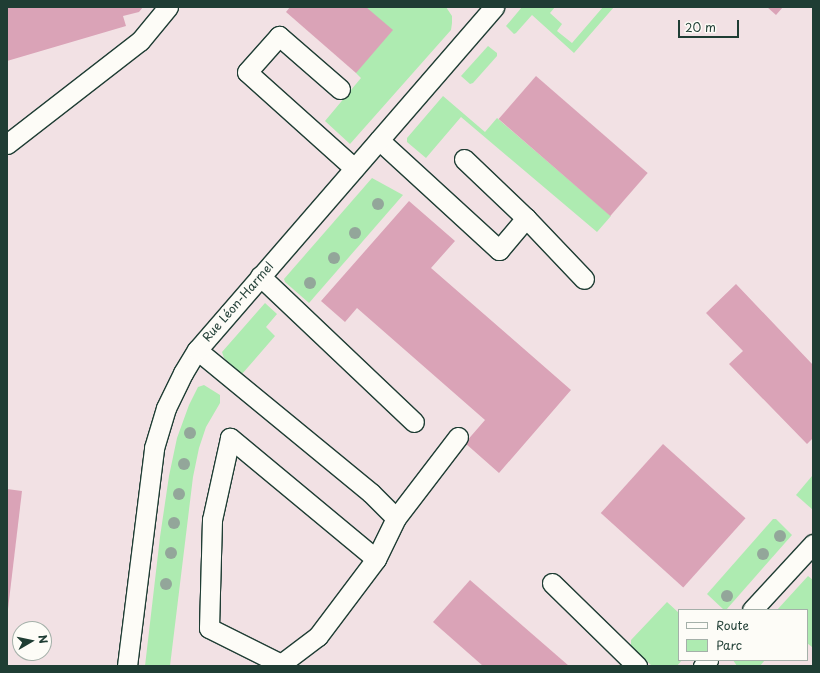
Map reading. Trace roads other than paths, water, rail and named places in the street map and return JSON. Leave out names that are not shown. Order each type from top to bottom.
[{"type":"street","points":[[7,144],[140,41],[168,7]]},
{"type":"street","name":"Rue Léon-Harmel","points":[[127,666],[154,448],[166,408],[183,373],[197,350],[379,140],[487,10]]},
{"type":"street","points":[[340,89],[279,36],[247,72],[354,168]]},
{"type":"street","points":[[379,140],[499,250],[526,218]]},
{"type":"street","points":[[464,159],[526,218],[584,279]]},
{"type":"street","points":[[260,276],[414,422]]},
{"type":"street","points":[[197,350],[371,493],[396,518]]},
{"type":"street","points":[[376,559],[230,438],[212,520],[209,628],[280,664],[318,636],[376,559],[396,518],[458,437]]},
{"type":"street","points":[[753,609],[813,544]]},
{"type":"street","points":[[552,584],[635,665]]}]
